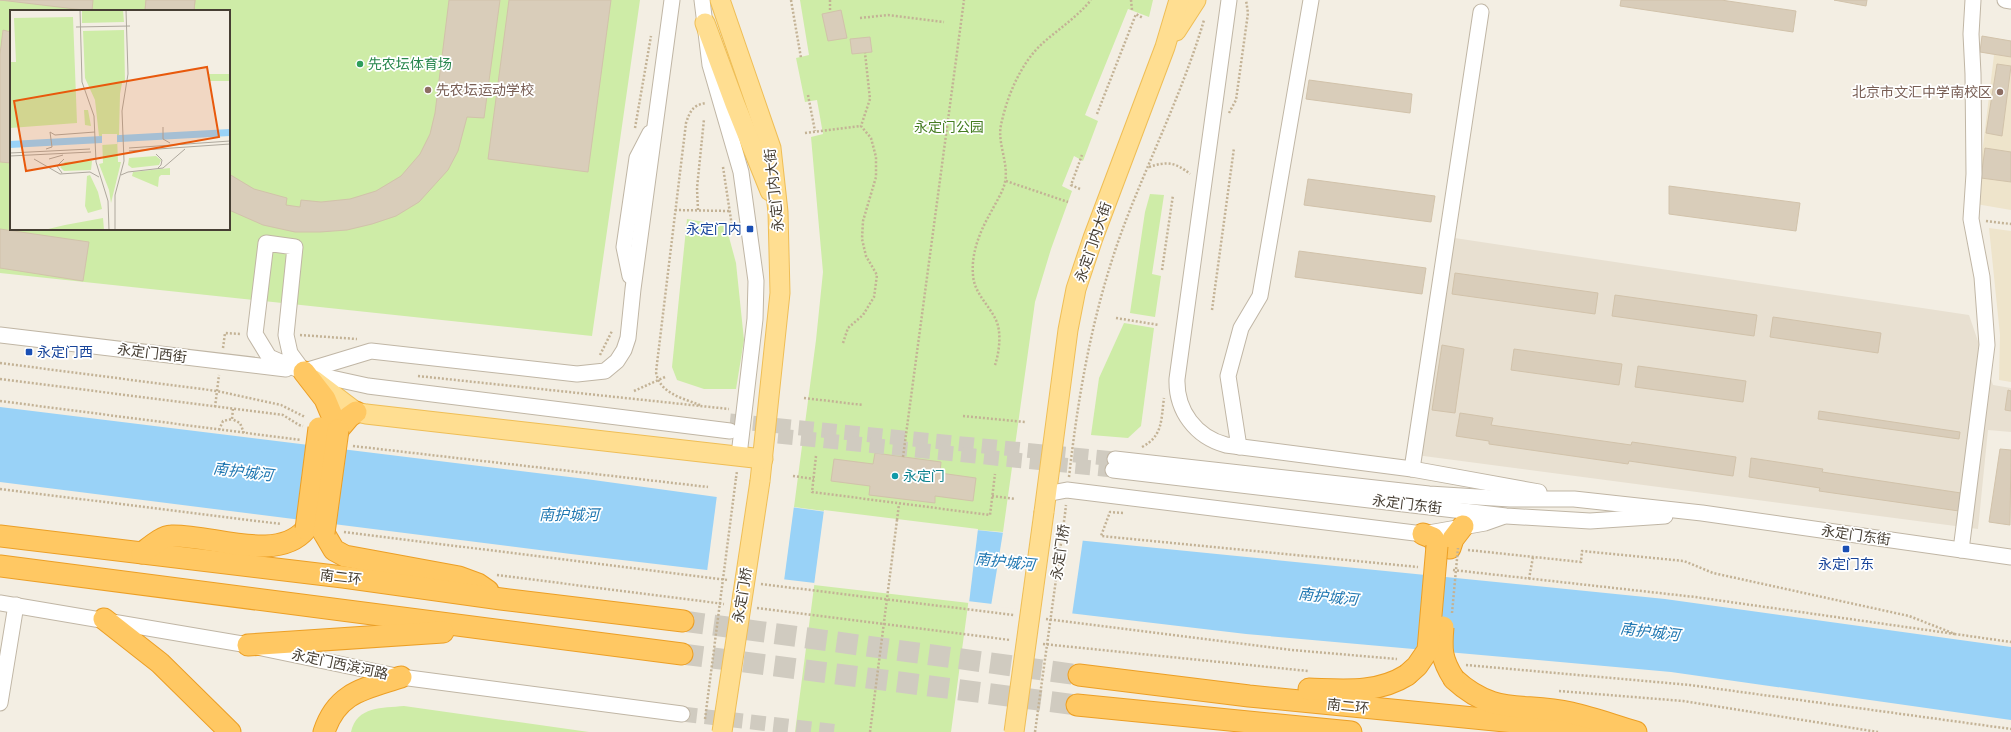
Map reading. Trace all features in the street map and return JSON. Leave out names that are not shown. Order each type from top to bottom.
[{"type":"highway","points":[[304,372],[325,399],[329,429],[324,531],[334,550],[345,556],[459,577],[478,584],[501,599]]},
{"type":"highway","points":[[329,429],[356,412]]},
{"type":"highway","points":[[1442,544],[1453,539],[1463,526]]},
{"type":"highway","points":[[142,553],[169,536],[272,547],[324,531]]},
{"type":"highway","name":"南二环","points":[[0,536],[343,577],[501,599],[683,621]]},
{"type":"highway","points":[[1249,696],[1302,688],[1350,690],[1373,689],[1394,683],[1405,667],[1418,666],[1428,650],[1442,544]]},
{"type":"highway","points":[[1442,544],[1441,651],[1446,668],[1457,672],[1466,690],[1490,703],[1570,713],[1636,732]]},
{"type":"highway","points":[[0,566],[682,654]]},
{"type":"highway","points":[[104,619],[160,663],[230,732]]},
{"type":"highway","points":[[248,645],[492,629]]},
{"type":"highway","name":"南二环","points":[[1079,675],[1249,696],[1617,732]]},
{"type":"highway","points":[[324,732],[329,717],[341,701],[359,691],[401,677]]},
{"type":"highway","name":"南二环","points":[[1078,705],[1343,731]]},
{"type":"main road","name":"永定门内大街","points":[[720,0],[771,148],[778,212],[780,293],[763,459]]},
{"type":"main road","name":"永定门内大街","points":[[1045,503],[1068,330],[1076,289],[1093,238],[1165,46],[1179,0]]},
{"type":"main road","points":[[1165,46],[1201,8]]},
{"type":"main road","points":[[704,23],[778,212]]},
{"type":"main road","points":[[304,372],[356,412],[739,455],[763,459]]},
{"type":"main road","name":"永定门桥","points":[[722,732],[763,459]]},
{"type":"main road","name":"永定门桥","points":[[1014,732],[1045,503]]},
{"type":"street","points":[[304,372],[371,351],[577,374],[605,371],[617,361],[624,350],[628,338],[633,289],[672,0]]},
{"type":"street","points":[[702,0],[710,65],[741,172],[756,281],[755,319],[739,455]]},
{"type":"street","points":[[1229,0],[1177,387],[1182,408],[1196,429],[1213,440],[1239,447],[1412,470],[1574,498]]},
{"type":"street","points":[[1239,447],[1228,376],[1242,328],[1260,296],[1311,0]]},
{"type":"street","points":[[1961,550],[1987,345],[1982,277],[1971,219],[1974,174],[1971,34],[1973,0]]},
{"type":"street","points":[[2005,0],[2011,1]]},
{"type":"street","points":[[1412,470],[1481,12]]},
{"type":"street","points":[[304,372],[290,353],[286,335],[295,247],[266,243],[255,334],[269,357],[304,372],[368,386],[731,420]]},
{"type":"street","name":"永定门西街","points":[[0,335],[304,372]]},
{"type":"street","name":"永定门东街","points":[[1702,513],[1590,521],[1506,516],[1114,464],[1429,494],[1510,499],[1574,498],[1702,513],[2011,557]]},
{"type":"street","points":[[1045,503],[1067,490],[1442,544],[1463,526],[1484,524],[1506,516]]},
{"type":"street","name":"永定门西滨河路","points":[[0,603],[104,619],[248,645],[401,677],[682,714]]},
{"type":"street","points":[[0,704],[16,605]]},
{"type":"path","points":[[791,0],[801,58]]},
{"type":"path","points":[[830,0],[830,12]]},
{"type":"path","points":[[903,457],[964,0]]},
{"type":"path","points":[[995,365],[999,333],[996,321],[979,294],[972,276],[980,232],[1002,192],[1006,181],[1000,126],[1007,102],[1026,63],[1043,43],[1077,16],[1091,0]]},
{"type":"path","points":[[1131,0],[1132,10]]},
{"type":"path","points":[[1226,120],[1236,100],[1248,13],[1246,0]]},
{"type":"path","points":[[1067,490],[1082,373],[1108,273],[1126,220],[1148,167],[1201,8]]},
{"type":"path","points":[[1097,114],[1136,14],[1143,18]]},
{"type":"path","points":[[860,18],[888,15],[944,22]]},
{"type":"path","points":[[634,133],[651,31]]},
{"type":"path","points":[[861,126],[870,99],[865,53]]},
{"type":"path","points":[[808,95],[815,131]]},
{"type":"path","points":[[720,101],[697,105],[690,111],[686,123],[656,372],[657,381],[672,395],[704,406],[731,420]]},
{"type":"path","points":[[698,210],[697,188],[704,119]]},
{"type":"path","points":[[804,133],[861,126]]},
{"type":"path","points":[[843,343],[848,328],[863,315],[874,296],[877,275],[866,256],[862,239],[863,221],[876,177],[876,157],[870,138],[861,126]]},
{"type":"path","points":[[1212,310],[1234,148]]},
{"type":"path","points":[[1080,189],[1071,185],[1082,155]]},
{"type":"path","points":[[1006,181],[1068,202]]},
{"type":"path","points":[[1162,270],[1173,195]]},
{"type":"path","points":[[676,210],[729,211]]},
{"type":"path","points":[[1971,219],[2011,224]]},
{"type":"path","points":[[1116,318],[1159,325]]},
{"type":"path","points":[[598,358],[612,334],[613,326]]},
{"type":"path","points":[[322,336],[358,339]]},
{"type":"path","points":[[0,363],[217,391],[281,405],[302,414],[329,429]]},
{"type":"path","points":[[416,375],[704,406]]},
{"type":"path","points":[[634,390],[665,377]]},
{"type":"path","points":[[0,379],[283,415],[299,425],[329,429]]},
{"type":"path","points":[[804,398],[863,404]]},
{"type":"path","points":[[232,420],[233,409]]},
{"type":"path","points":[[963,416],[1025,422]]},
{"type":"path","points":[[219,430],[223,421],[232,420],[240,423],[244,433]]},
{"type":"path","points":[[816,456],[812,492],[990,515],[995,474]]},
{"type":"path","points":[[793,476],[814,479]]},
{"type":"path","name":"永定门桥","points":[[705,724],[736,478]]},
{"type":"path","points":[[0,489],[285,525]]},
{"type":"path","points":[[992,496],[1015,499]]},
{"type":"path","points":[[870,732],[899,504]]},
{"type":"path","points":[[1126,514],[1110,512],[1101,536],[1424,567]]},
{"type":"path","name":"永定门桥","points":[[1035,732],[1065,514]]},
{"type":"path","points":[[324,531],[736,581]]},
{"type":"path","points":[[1452,619],[1442,544],[1533,557],[1581,562],[1582,551],[1684,561],[1713,573],[1909,616],[1955,634]]},
{"type":"path","points":[[1529,579],[1533,557]]},
{"type":"path","points":[[1447,570],[1695,597],[2011,642]]},
{"type":"path","points":[[493,574],[726,604]]},
{"type":"path","points":[[760,584],[1019,616]]},
{"type":"path","points":[[750,607],[1014,641]]},
{"type":"path","points":[[1042,619],[1292,650],[1405,667]]},
{"type":"path","points":[[1037,643],[1309,671]]},
{"type":"path","points":[[1457,672],[1690,685],[2011,729]]},
{"type":"path","points":[[1557,691],[1683,701],[1878,732]]},
{"type":"shaded area","name":"北京市文汇中学南校区","points":[[1982,36],[2011,41],[2011,210],[1976,204],[1994,55],[1980,52]]},
{"type":"shaded area","points":[[1989,228],[2011,231],[2011,382],[1999,380],[2000,335]]},
{"type":"shaded area","points":[[1448,237],[1969,315],[1993,385],[2011,388],[2011,432],[1988,430],[1978,529],[1416,455]]},
{"type":"green space","name":"先农坛运动学校","points":[[0,0],[640,0],[592,336],[0,273]]},
{"type":"green space","name":"永定门公园","points":[[800,0],[1153,0],[1149,17],[1128,9],[1085,115],[1098,121],[1083,161],[1074,156],[1062,186],[1072,191],[1051,249],[1035,302],[1003,532],[978,530],[951,732],[795,732],[824,511],[794,507],[816,340],[823,272],[811,137],[823,134],[817,100],[805,102],[796,58],[809,55]]},
{"type":"green space","points":[[1150,194],[1164,195],[1152,274],[1161,276],[1155,317],[1130,313],[1145,212]]},
{"type":"green space","points":[[687,219],[726,226],[736,263],[744,340],[736,389],[704,389],[677,380],[672,367]]},
{"type":"green space","points":[[1124,323],[1154,328],[1141,426],[1128,438],[1091,435],[1099,378]]},
{"type":"green space","points":[[404,706],[589,732],[351,732],[359,717],[365,713],[379,708]]},
{"type":"water","name":"南护城河","points":[[0,407],[586,479],[907,523],[1665,599],[2011,647],[2011,720],[1671,672],[1246,634],[571,554],[0,482]]},
{"type":"pier","points":[[717,495],[794,506],[784,581],[707,572]]},
{"type":"pier","points":[[824,510],[978,529],[969,603],[814,585]]},
{"type":"pier","points":[[1003,532],[1083,539],[1072,615],[991,606]]},
{"type":"building","points":[[0,0],[93,0],[92,10]]},
{"type":"building","points":[[146,0],[195,0],[194,10],[145,10]]},
{"type":"building","points":[[146,0],[195,0],[194,10],[145,10]]},
{"type":"building","name":"先农坛体育场","points":[[449,0],[500,0],[484,118],[467,117],[458,151],[448,170],[419,202],[396,216],[372,224],[347,230],[320,232],[295,232],[263,225],[230,210],[230,175],[254,189],[287,198],[286,205],[300,207],[301,200],[321,202],[350,199],[376,191],[401,176],[420,154],[430,134],[435,113]]},
{"type":"building","points":[[509,0],[611,0],[588,172],[488,159]]},
{"type":"building","points":[[1621,0],[1721,0],[1796,11],[1793,32],[1620,6]]},
{"type":"building","points":[[1834,0],[1867,0],[1866,6]]},
{"type":"building","points":[[841,10],[847,38],[828,41],[822,14]]},
{"type":"building","points":[[3,30],[10,32],[10,163],[0,162],[0,54]]},
{"type":"building","points":[[1982,36],[2011,41],[2011,57],[1980,52]]},
{"type":"building","points":[[870,37],[872,52],[852,54],[850,39]]},
{"type":"building","points":[[1997,64],[2011,66],[2002,136],[1986,133]]},
{"type":"building","points":[[1309,80],[1412,94],[1410,113],[1306,99]]},
{"type":"building","points":[[1985,148],[2011,152],[2011,182],[1981,178]]},
{"type":"building","points":[[1308,179],[1435,196],[1431,222],[1304,205]]},
{"type":"building","points":[[1669,186],[1800,203],[1796,231],[1669,214]]},
{"type":"building","points":[[0,229],[89,242],[83,281],[0,268]]},
{"type":"building","points":[[1299,251],[1426,268],[1422,294],[1295,277]]},
{"type":"building","points":[[1455,273],[1598,293],[1595,314],[1452,294]]},
{"type":"building","points":[[1615,295],[1757,315],[1754,336],[1612,316]]},
{"type":"building","points":[[1773,317],[1881,333],[1878,353],[1770,337]]},
{"type":"building","points":[[1442,345],[1464,349],[1455,413],[1432,410]]},
{"type":"building","points":[[1514,349],[1622,364],[1619,385],[1511,370]]},
{"type":"building","points":[[1638,366],[1746,381],[1743,402],[1635,387]]},
{"type":"building","points":[[2008,390],[2011,391],[2011,411],[2005,410]]},
{"type":"building","points":[[1819,411],[1960,432],[1959,439],[1818,419]]},
{"type":"building","points":[[1460,413],[1493,418],[1491,425],[1631,445],[1632,442],[1736,457],[1733,476],[1629,461],[1628,464],[1489,444],[1489,441],[1456,436]]},
{"type":"building","points":[[2000,449],[2011,450],[2010,525],[1989,522]]},
{"type":"building","name":"永定门","points":[[875,453],[941,462],[940,473],[976,478],[973,501],[935,496],[935,503],[869,495],[870,486],[831,481],[834,459],[873,464]]},
{"type":"building","points":[[1751,458],[1823,469],[1822,472],[1961,493],[1959,511],[1819,491],[1820,488],[1749,477]]},
{"type":"tunnel","points":[[730,421],[1115,459]]},
{"type":"tunnel","points":[[778,436],[1113,470]]},
{"type":"tunnel","points":[[683,621],[1079,675]]},
{"type":"tunnel","points":[[682,654],[1077,705]]},
{"type":"tunnel","points":[[682,714],[838,732]]},
{"type":"place","name":"先农坛体育场","points":[[360,64]]},
{"type":"place","name":"先农坛运动学校","points":[[428,90]]},
{"type":"place","name":"北京市文汇中学南校区","points":[[2000,92]]},
{"type":"place","name":"永定门内","points":[[750,229]]},
{"type":"place","name":"永定门西","points":[[29,352]]},
{"type":"place","name":"永定门","points":[[895,476]]},
{"type":"place","name":"永定门东","points":[[1846,549]]}]
